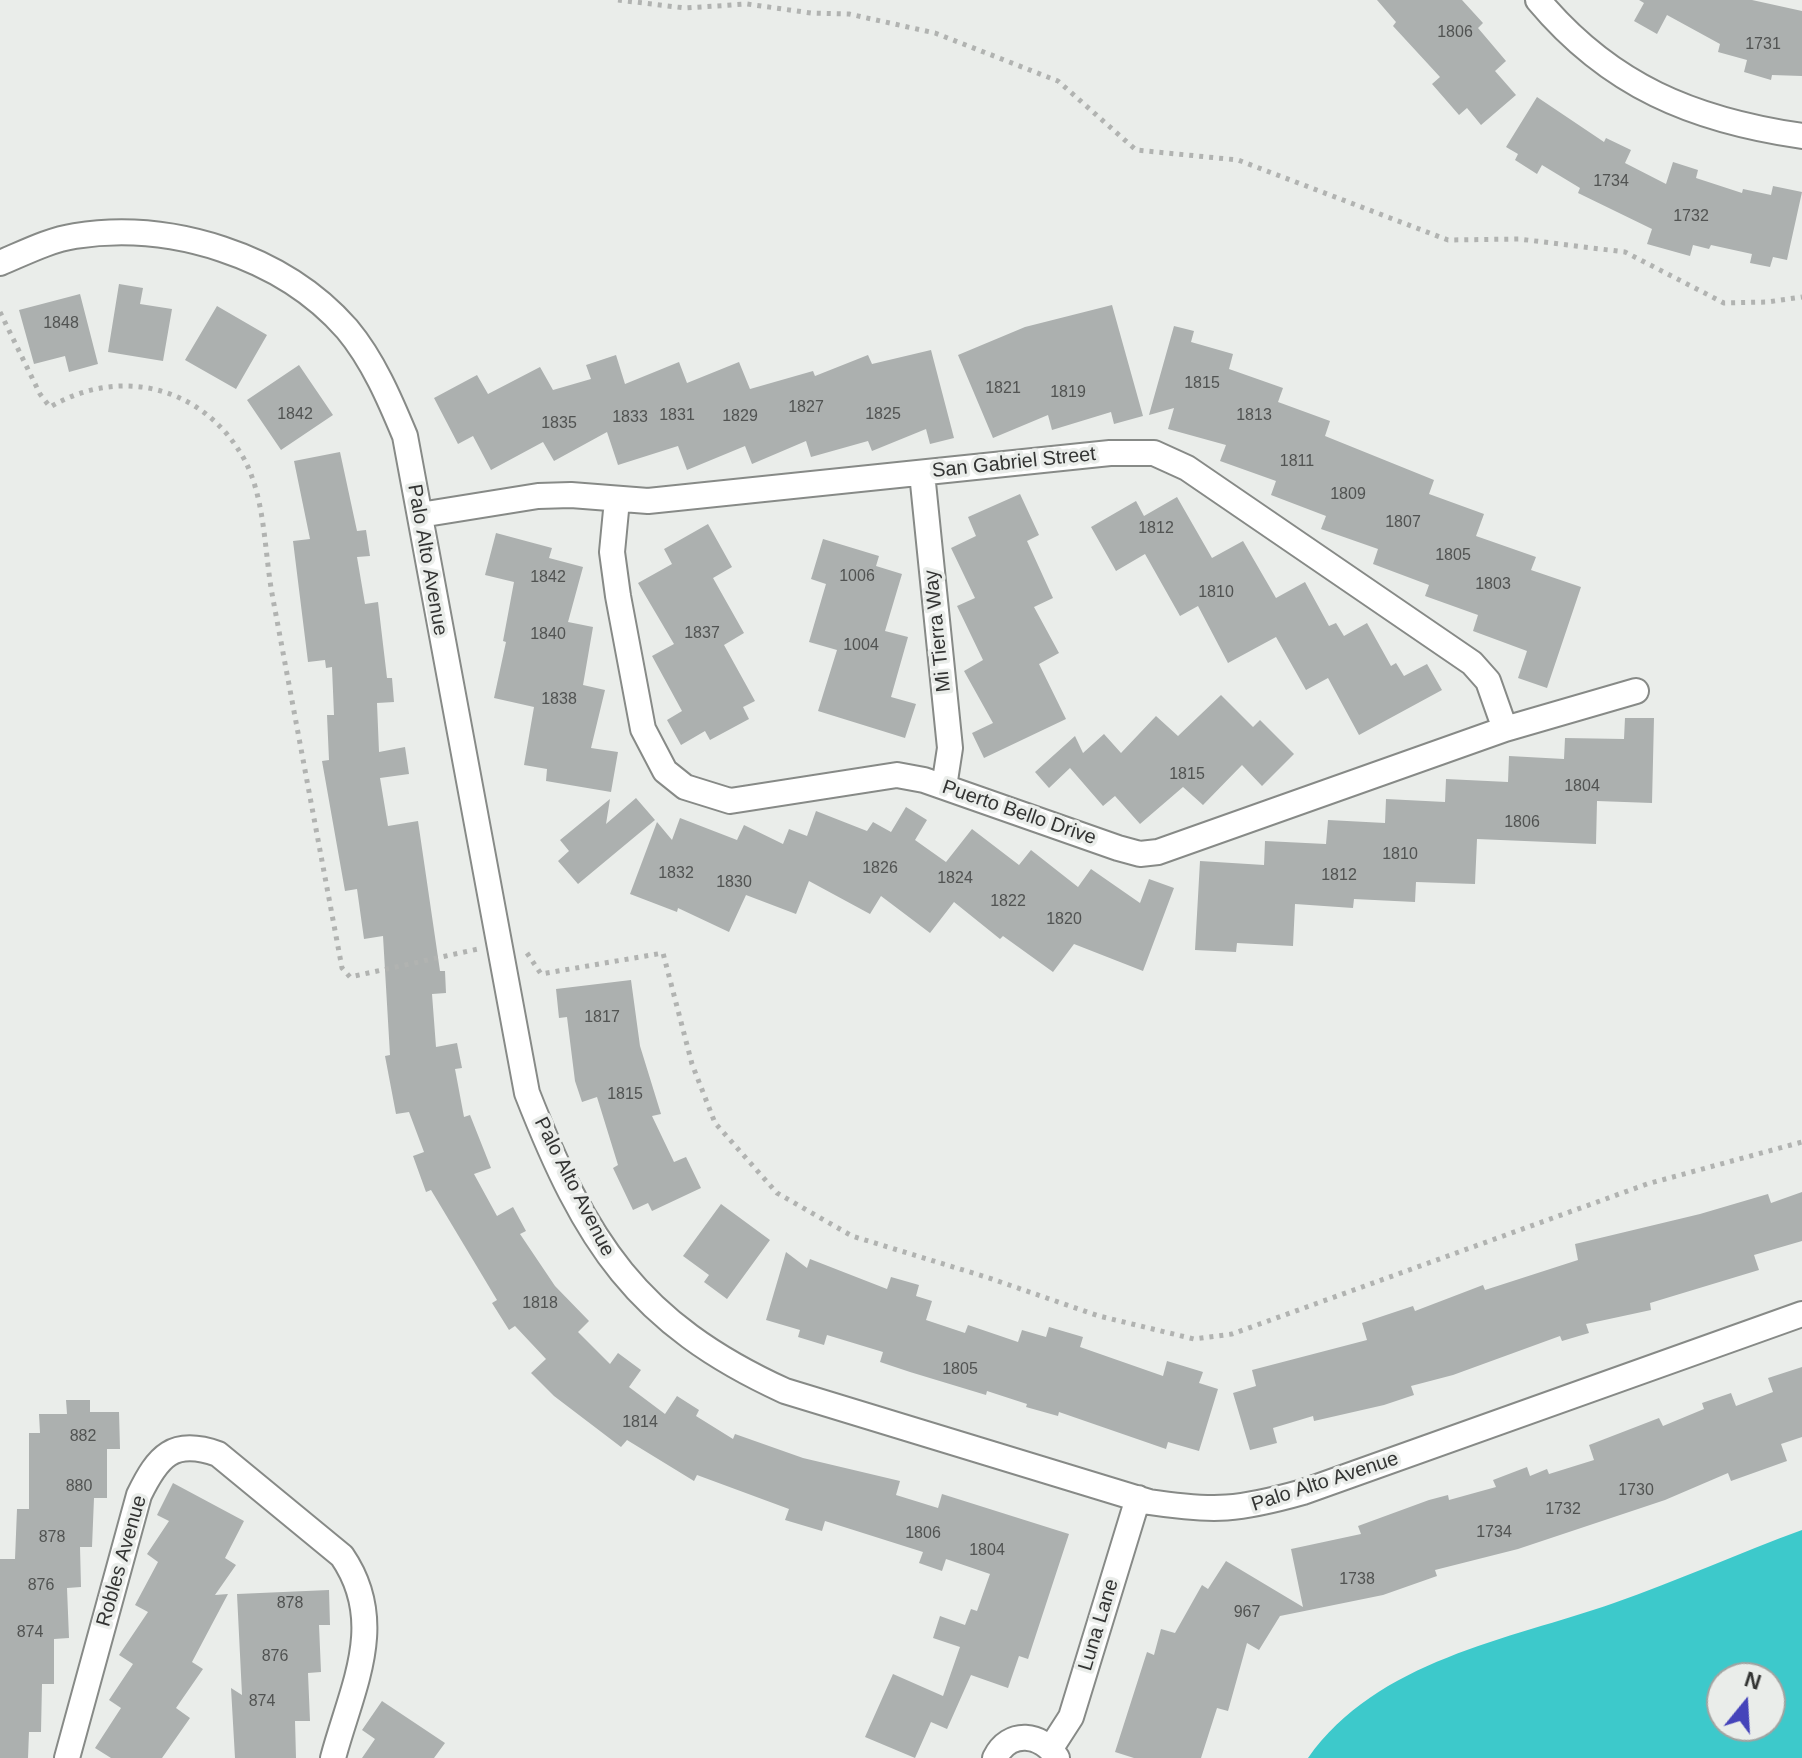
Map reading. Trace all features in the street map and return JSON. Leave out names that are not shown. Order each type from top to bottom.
[{"type":"street","points":[[1538,0],[1564,32],[1600,61],[1650,94],[1715,119],[1802,136]]},
{"type":"street","name":"Palo Alto Avenue","points":[[0,263],[72,236],[121,232],[177,236],[227,251],[269,270],[313,299],[336,319],[367,360],[389,398],[405,436],[527,1093],[547,1143],[606,1256],[653,1308],[696,1344],[736,1369],[785,1391],[1138,1498],[1200,1509],[1245,1508],[1288,1496],[1802,1314]]},
{"type":"street","name":"San Gabriel Street","points":[[420,515],[538,496],[571,495],[617,500],[714,496],[1110,453],[1154,453],[1171,459],[1472,663],[1488,681],[1505,729]]},
{"type":"street","name":"Mi Tierra Way","points":[[922,473],[950,748],[944,787]]},
{"type":"street","name":"Puerto Bello Drive","points":[[617,500],[612,552],[643,729],[665,771],[685,787],[730,801],[897,775],[944,787],[1118,848],[1140,854],[1158,852],[1505,729],[1636,691]]},
{"type":"street","name":"Robles Avenue","points":[[67,1758],[139,1495],[153,1465],[170,1452],[196,1446],[218,1454],[342,1556],[356,1577],[365,1607],[367,1634],[333,1758]]},
{"type":"street","name":"Luna Lane","points":[[995,1758],[1004,1745],[1023,1737],[1043,1741],[1054,1753],[1071,1717],[1138,1498]]},
{"type":"path","points":[[618,0],[685,8],[747,4],[811,13],[849,14],[935,33],[1058,81],[1136,150],[1238,160],[1448,240],[1519,239],[1625,252],[1724,303],[1802,297]]},
{"type":"path","points":[[0,312],[40,394],[50,407],[71,394],[103,387],[128,385],[156,390],[196,403],[243,458],[260,509],[271,587],[342,968],[350,977],[497,944],[522,945],[541,974],[663,953],[692,1064],[715,1123],[777,1193],[852,1236],[1099,1316],[1194,1339],[1232,1334],[1419,1270],[1647,1184],[1802,1142]]},
{"type":"water","points":[[1802,1530],[1802,1758],[1308,1758],[1337,1725],[1370,1698],[1407,1676],[1489,1642],[1638,1594]]},
{"type":"building","points":[[1377,0],[1462,0],[1483,23],[1478,28],[1506,61],[1495,71],[1516,95],[1481,125],[1467,108],[1459,115],[1432,84],[1440,77],[1393,26],[1396,22]]},
{"type":"building","points":[[1639,0],[1752,0],[1802,11],[1802,76],[1772,75],[1771,80],[1744,72],[1747,60],[1718,52],[1720,44],[1667,15],[1657,34],[1634,21],[1644,3]]},
{"type":"building","points":[[1537,97],[1604,142],[1606,138],[1631,150],[1625,163],[1666,184],[1673,162],[1698,170],[1696,178],[1742,193],[1743,189],[1771,195],[1773,186],[1802,192],[1787,260],[1773,257],[1770,267],[1750,263],[1752,254],[1711,245],[1709,249],[1693,245],[1690,256],[1647,244],[1652,229],[1578,193],[1580,188],[1542,165],[1537,174],[1515,160],[1518,154],[1506,147]]},
{"type":"building","points":[[119,284],[143,288],[140,304],[172,309],[163,361],[108,352]]},
{"type":"building","points":[[80,294],[98,364],[69,372],[65,356],[34,364],[19,310]]},
{"type":"building","points":[[1112,305],[1143,416],[1114,424],[1111,412],[1052,430],[1048,415],[993,438],[958,355],[1025,327]]},
{"type":"building","points":[[217,306],[267,335],[236,389],[185,360]]},
{"type":"building","points":[[1174,326],[1194,331],[1191,342],[1233,354],[1229,369],[1283,388],[1278,402],[1330,421],[1325,436],[1434,480],[1429,494],[1484,514],[1476,536],[1536,557],[1531,570],[1581,587],[1547,688],[1518,678],[1527,651],[1473,631],[1478,615],[1425,596],[1429,585],[1373,564],[1378,549],[1321,529],[1326,516],[1271,495],[1276,481],[1220,461],[1226,445],[1168,429],[1174,408],[1149,415]]},
{"type":"building","points":[[931,350],[954,438],[930,444],[926,429],[872,451],[868,441],[811,457],[806,441],[752,464],[745,446],[687,470],[678,446],[618,465],[607,432],[554,461],[543,442],[491,470],[473,436],[458,444],[434,398],[477,375],[488,394],[540,367],[553,390],[591,379],[586,365],[616,355],[625,384],[679,362],[687,383],[739,362],[750,389],[813,371],[815,376],[868,355],[872,364]]},
{"type":"building","points":[[299,365],[333,415],[281,450],[247,400]]},
{"type":"building","points":[[340,452],[357,531],[366,530],[370,556],[357,557],[365,604],[378,602],[387,678],[392,678],[394,702],[377,703],[379,752],[405,747],[409,774],[380,778],[388,826],[418,821],[440,971],[445,971],[446,993],[432,994],[436,1047],[457,1043],[462,1068],[455,1069],[464,1117],[470,1115],[491,1168],[474,1174],[497,1216],[513,1207],[526,1231],[520,1234],[555,1286],[589,1321],[578,1332],[610,1364],[618,1353],[641,1370],[629,1387],[665,1414],[677,1396],[699,1410],[696,1416],[733,1439],[735,1434],[803,1458],[900,1481],[896,1495],[938,1508],[942,1494],[1069,1534],[1028,1659],[1019,1656],[1008,1688],[971,1675],[947,1729],[931,1722],[915,1758],[865,1737],[893,1674],[943,1696],[960,1647],[933,1638],[940,1616],[965,1625],[971,1609],[977,1611],[990,1574],[946,1559],[942,1571],[919,1563],[923,1552],[825,1521],[822,1531],[785,1520],[789,1509],[697,1475],[694,1481],[627,1440],[621,1447],[554,1396],[531,1373],[546,1359],[515,1326],[509,1330],[492,1303],[497,1300],[431,1190],[426,1192],[413,1156],[424,1152],[409,1112],[396,1114],[385,1056],[390,1055],[383,936],[364,939],[357,889],[345,891],[322,761],[329,760],[327,715],[334,715],[332,667],[326,668],[325,660],[308,662],[293,541],[310,539],[294,461]]},
{"type":"building","points":[[1020,494],[1039,535],[1027,541],[1053,598],[1034,607],[1059,653],[1039,664],[1066,719],[984,758],[972,733],[993,723],[964,671],[983,660],[957,606],[975,598],[951,548],[976,536],[968,517]]},
{"type":"building","points":[[1177,497],[1212,558],[1243,541],[1276,598],[1305,582],[1329,626],[1336,623],[1344,636],[1367,623],[1391,666],[1396,663],[1404,676],[1427,664],[1442,690],[1359,735],[1328,678],[1306,690],[1276,637],[1228,663],[1198,606],[1180,616],[1145,554],[1116,571],[1091,527],[1136,501],[1144,516]]},
{"type":"building","points":[[708,524],[732,567],[713,578],[744,633],[724,645],[755,701],[743,707],[749,719],[710,740],[705,731],[681,745],[667,720],[682,711],[652,656],[674,644],[638,583],[672,564],[664,549]]},
{"type":"building","points":[[496,533],[552,548],[549,558],[583,567],[568,622],[593,627],[583,685],[605,690],[591,748],[618,752],[611,792],[546,781],[547,769],[524,765],[534,707],[494,698],[514,582],[485,575]]},
{"type":"building","points":[[823,539],[879,556],[876,566],[902,574],[885,631],[908,637],[891,697],[916,704],[905,738],[818,711],[837,650],[809,642],[826,584],[811,579]]},
{"type":"building","points":[[1221,695],[1253,727],[1260,720],[1294,754],[1262,786],[1242,765],[1203,805],[1183,787],[1140,824],[1115,796],[1103,806],[1070,768],[1049,788],[1035,772],[1075,736],[1083,753],[1104,734],[1121,753],[1156,716],[1178,736]]},
{"type":"building","points":[[1625,718],[1654,718],[1652,803],[1597,801],[1596,844],[1477,839],[1475,884],[1416,882],[1415,902],[1354,899],[1353,908],[1295,904],[1293,946],[1237,943],[1236,952],[1195,950],[1200,861],[1264,865],[1265,841],[1326,844],[1328,820],[1385,823],[1386,799],[1445,802],[1446,779],[1508,782],[1509,756],[1564,759],[1565,738],[1624,739]]},
{"type":"building","points":[[636,798],[655,820],[578,884],[558,861],[569,851],[560,840],[610,799],[606,824]]},
{"type":"building","points":[[906,807],[927,820],[915,840],[946,862],[972,829],[1019,865],[1031,850],[1078,887],[1091,869],[1140,903],[1149,879],[1174,888],[1143,971],[1074,944],[1053,972],[1003,936],[1000,939],[954,902],[930,933],[881,896],[870,914],[809,881],[796,914],[746,895],[729,932],[678,908],[677,912],[630,894],[657,822],[672,840],[680,818],[737,840],[744,825],[783,844],[789,829],[807,836],[816,811],[867,831],[873,822],[891,832]]},
{"type":"building","points":[[631,980],[640,1046],[661,1114],[652,1116],[674,1162],[686,1157],[701,1188],[652,1211],[648,1203],[633,1210],[613,1168],[618,1165],[597,1097],[582,1102],[575,1081],[567,1017],[559,1018],[556,989]]},
{"type":"building","points":[[1802,1192],[1802,1241],[1754,1255],[1759,1270],[1650,1303],[1651,1310],[1586,1324],[1589,1333],[1562,1341],[1560,1336],[1453,1375],[1411,1386],[1414,1395],[1384,1405],[1314,1421],[1313,1416],[1273,1428],[1277,1443],[1250,1450],[1233,1393],[1256,1386],[1252,1370],[1367,1340],[1362,1323],[1413,1306],[1415,1311],[1483,1285],[1485,1290],[1578,1260],[1575,1244],[1768,1194],[1771,1203]]},
{"type":"building","points":[[721,1204],[770,1240],[727,1299],[704,1282],[709,1275],[683,1256]]},
{"type":"building","points":[[786,1252],[807,1268],[810,1259],[887,1289],[891,1277],[919,1285],[916,1296],[932,1301],[926,1320],[965,1333],[968,1325],[1018,1342],[1022,1330],[1046,1337],[1049,1327],[1083,1337],[1080,1347],[1163,1376],[1167,1361],[1203,1372],[1199,1383],[1218,1389],[1199,1451],[1168,1442],[1166,1449],[1059,1412],[1058,1416],[987,1391],[986,1395],[910,1372],[880,1362],[883,1352],[827,1335],[824,1345],[798,1337],[800,1330],[766,1320]]},
{"type":"building","points":[[1802,1367],[1802,1437],[1781,1444],[1787,1461],[1731,1481],[1728,1473],[1665,1500],[1518,1549],[1435,1570],[1437,1576],[1383,1595],[1280,1616],[1259,1650],[1247,1643],[1228,1711],[1217,1708],[1201,1758],[1134,1758],[1115,1752],[1147,1652],[1154,1655],[1161,1629],[1175,1633],[1202,1585],[1208,1589],[1226,1561],[1303,1607],[1291,1549],[1361,1534],[1358,1526],[1429,1500],[1448,1495],[1449,1500],[1496,1487],[1493,1480],[1527,1467],[1530,1476],[1547,1469],[1549,1474],[1594,1460],[1589,1445],[1659,1418],[1663,1426],[1704,1409],[1702,1403],[1731,1393],[1736,1406],[1773,1392],[1768,1378]]},
{"type":"building","points":[[66,1400],[90,1400],[90,1412],[119,1412],[120,1449],[107,1449],[107,1498],[94,1498],[92,1547],[80,1547],[81,1587],[67,1588],[69,1638],[54,1639],[54,1684],[42,1684],[41,1732],[29,1732],[28,1758],[0,1758],[0,1559],[15,1559],[17,1509],[29,1509],[29,1433],[40,1433],[39,1414],[67,1414]]},
{"type":"building","points":[[173,1483],[244,1521],[225,1558],[236,1565],[215,1595],[228,1594],[192,1662],[203,1669],[176,1708],[190,1718],[162,1758],[111,1758],[95,1748],[121,1708],[109,1700],[133,1664],[119,1655],[148,1612],[135,1605],[158,1562],[147,1554],[169,1521],[157,1515]]},
{"type":"building","points":[[329,1590],[330,1625],[319,1625],[321,1672],[308,1673],[310,1721],[295,1721],[296,1758],[235,1758],[231,1688],[242,1695],[237,1594]]},
{"type":"building","points":[[382,1701],[445,1743],[434,1758],[362,1758],[375,1739],[362,1730]]}]
